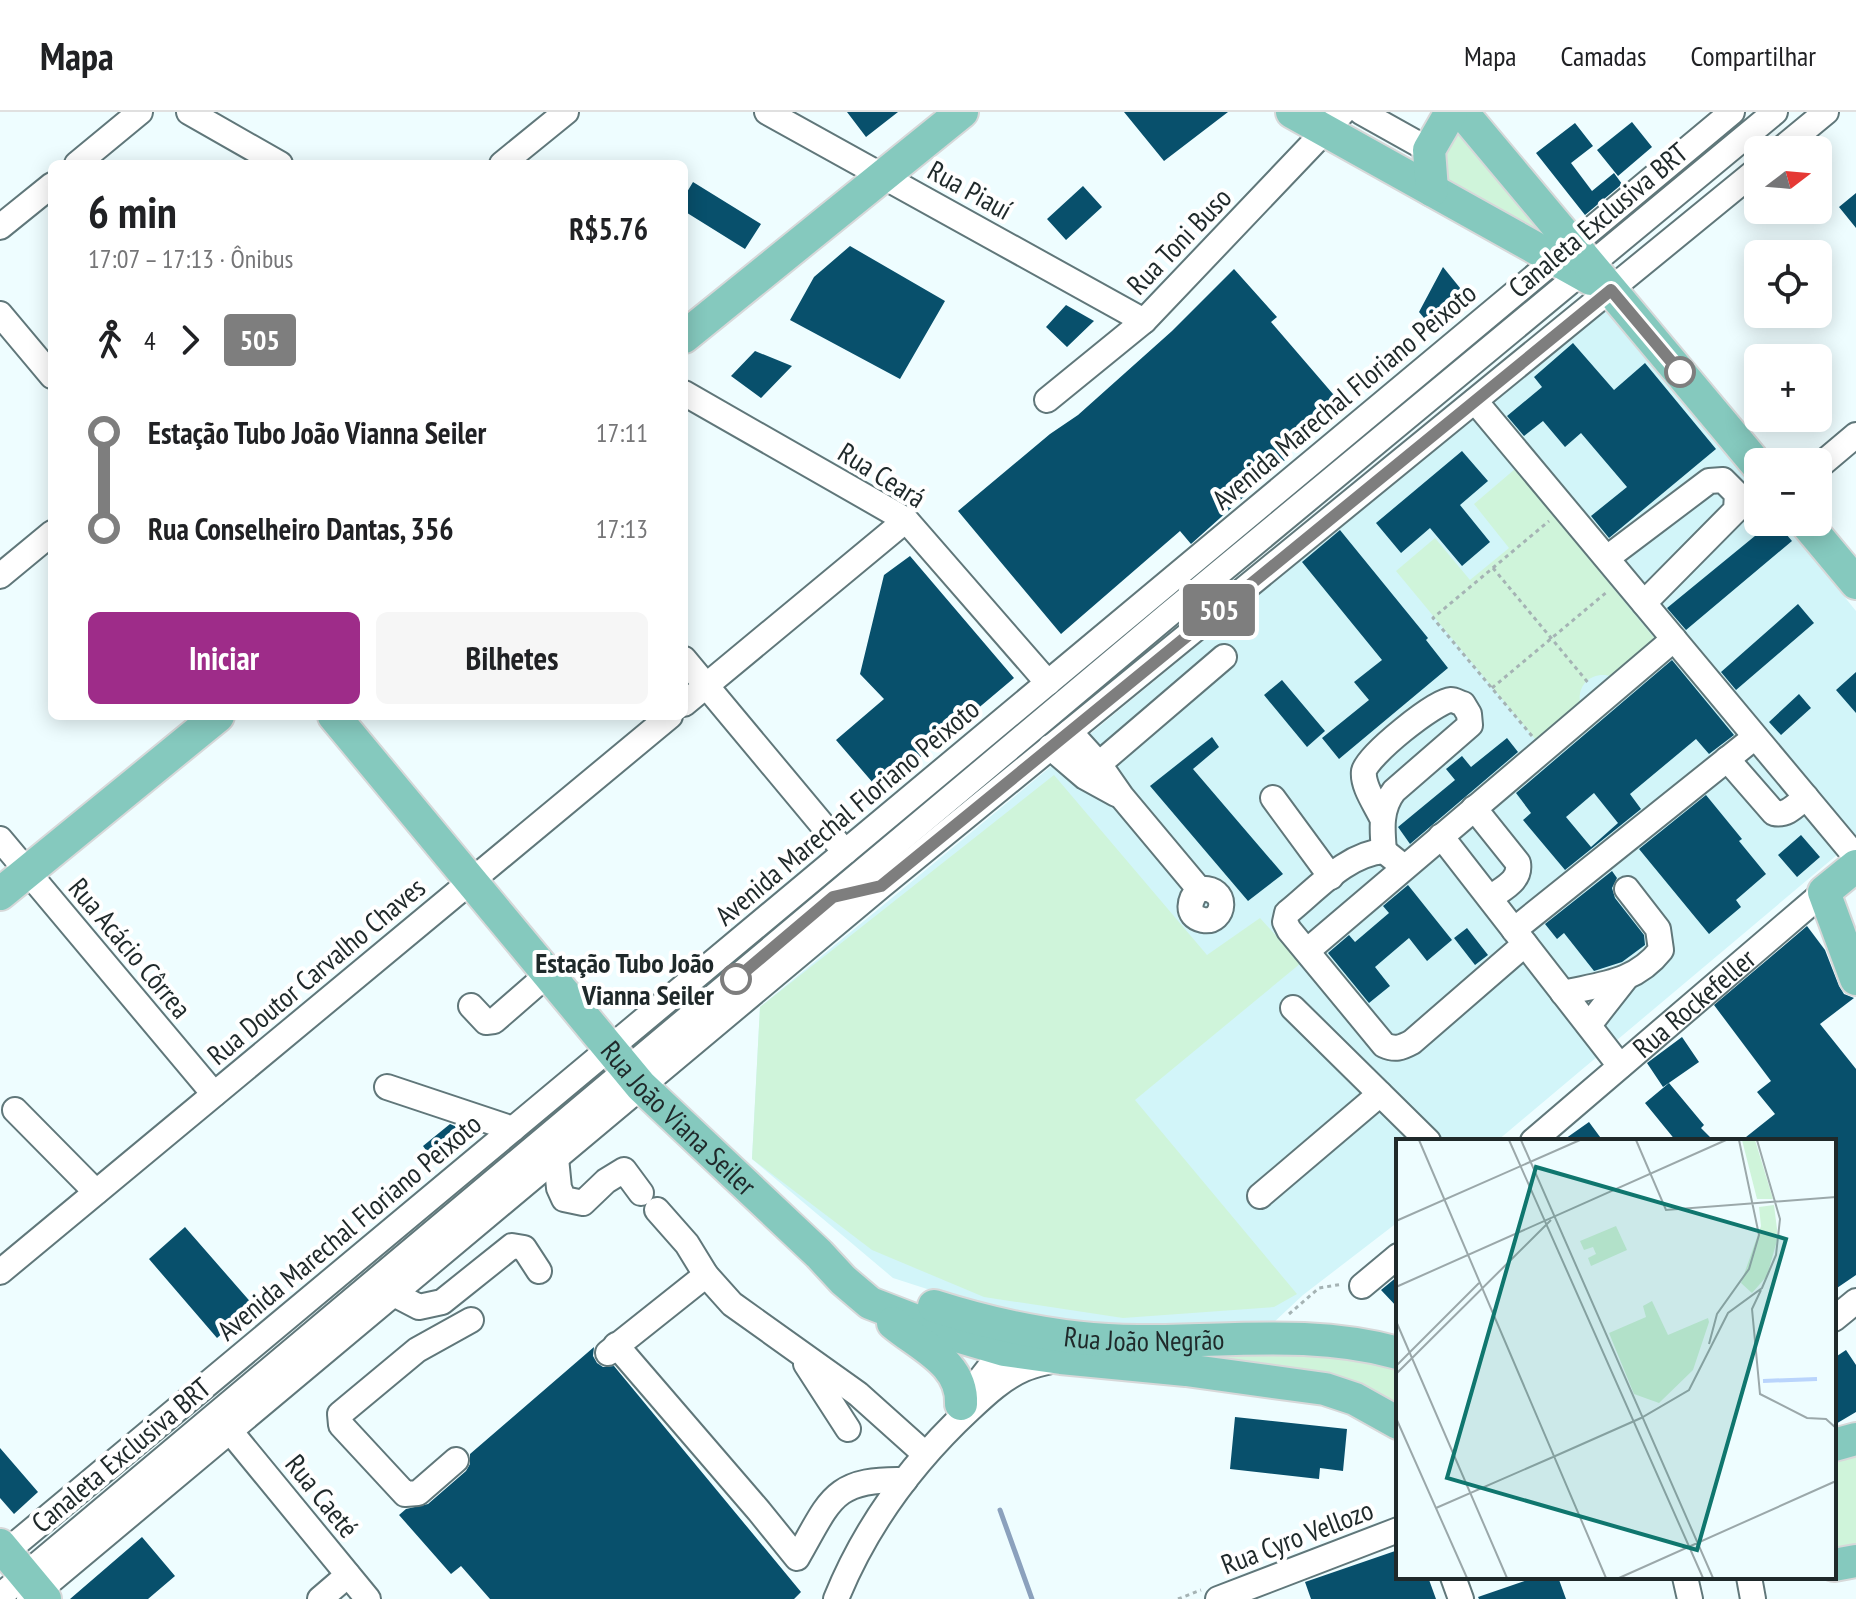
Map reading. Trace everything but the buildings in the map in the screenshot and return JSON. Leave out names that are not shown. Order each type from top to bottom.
[{"type":"main road","points":[[688,334],[962,112]]},
{"type":"main road","points":[[1292,112],[1335,122],[1432,190],[1575,260]]},
{"type":"main road","points":[[1432,190],[1429,150],[1451,112]]},
{"type":"main road","points":[[1462,112],[1575,260],[1611,290],[1744,449]]},
{"type":"main road","points":[[1817,536],[1856,583]]},
{"type":"main road","points":[[0,894],[213,720]]},
{"type":"main road","name":"Rua João Viana Seiler","points":[[337,720],[626,1068],[843,1280],[870,1303],[953,1335],[1012,1339]]},
{"type":"main road","name":"Rua Rockefeller","points":[[1824,892],[1856,866]]},
{"type":"main road","points":[[1824,892],[1856,979]]},
{"type":"main road","name":"Rua João Viana Seiler","points":[[819,1254],[851,1275],[887,1292],[967,1317],[1012,1339]]},
{"type":"main road","points":[[870,1303],[949,1366],[962,1390],[961,1404]]},
{"type":"main road","points":[[1012,1339],[1061,1358],[1186,1370],[1325,1389],[1355,1399],[1396,1422]]},
{"type":"main road","name":"Rua João Negrão","points":[[1012,1339],[1330,1339],[1396,1353]]},
{"type":"main road","points":[[1836,1444],[1856,1439]]},
{"type":"main road","points":[[1836,1565],[1856,1561]]},
{"type":"street","points":[[82,160],[140,112]]},
{"type":"street","points":[[189,112],[273,160]]},
{"type":"street","points":[[507,160],[566,112]]},
{"type":"street","name":"Rua Piauí","points":[[767,112],[1144,321]]},
{"type":"street","points":[[1361,112],[1429,150]]},
{"type":"street","name":"Avenida Marechal Floriano Peixoto","points":[[21,1574],[87,1550],[556,1158],[626,1068],[845,852],[1048,683],[1575,260],[1732,112]]},
{"type":"street","name":"Canaleta Exclusiva BRT","points":[[0,1596],[21,1574],[61,1544],[833,897],[1575,260],[1775,112]]},
{"type":"street","points":[[1797,136],[1826,112]]},
{"type":"street","name":"Rua Toni Buso","points":[[1047,400],[1144,321],[1335,122]]},
{"type":"street","name":"Avenida Marechal Floriano Peixoto","points":[[21,1574],[53,1513],[513,1129],[626,1068],[881,886],[1744,181]]},
{"type":"street","points":[[0,227],[48,188]]},
{"type":"street","points":[[0,314],[48,371]]},
{"type":"street","name":"Rua Ceará","points":[[688,395],[906,520],[1048,683]]},
{"type":"street","points":[[1475,401],[1856,857]]},
{"type":"street","points":[[1832,455],[1856,435]]},
{"type":"street","points":[[1607,558],[1709,481],[1723,480],[1737,494],[1736,510],[1644,603]]},
{"type":"street","points":[[688,701],[906,520]]},
{"type":"street","points":[[0,576],[48,536]]},
{"type":"street","points":[[1307,951],[1674,639]]},
{"type":"street","points":[[1099,764],[1224,657]]},
{"type":"street","points":[[688,664],[845,852]]},
{"type":"street","points":[[1382,818],[1365,780],[1364,769],[1372,756],[1434,707],[1450,700],[1463,704],[1469,714],[1470,725],[1394,791],[1386,802],[1382,818],[1384,851]]},
{"type":"street","name":"Rua Doutor Carvalho Chaves","points":[[0,1272],[665,720]]},
{"type":"street","points":[[1070,732],[1199,889]]},
{"type":"street","points":[[1404,867],[1384,851],[1369,852],[1354,858],[1287,913],[1285,922],[1384,1045],[1392,1049],[1412,1042],[1520,937],[1755,737]]},
{"type":"street","points":[[1050,747],[1085,777],[1122,797]]},
{"type":"street","points":[[1727,759],[1774,813],[1787,812],[1806,797]]},
{"type":"street","points":[[1273,798],[1331,877]]},
{"type":"street","points":[[1474,808],[1518,863],[1517,877],[1490,898]]},
{"type":"street","points":[[1441,836],[1620,1066]]},
{"type":"street","name":"Rua Acácio Côrrea","points":[[0,839],[214,1094]]},
{"type":"street","name":"Canaleta Exclusiva BRT","points":[[833,897],[881,886]]},
{"type":"street","points":[[1563,993],[1625,979],[1649,964],[1661,950],[1658,929],[1627,889]]},
{"type":"street","name":"Rua Rockefeller","points":[[1535,1139],[1824,892]]},
{"type":"street","points":[[471,1006],[486,1022],[494,1021],[548,974]]},
{"type":"street","points":[[1589,1025],[1625,979]]},
{"type":"street","points":[[1293,1008],[1426,1139]]},
{"type":"street","points":[[387,1087],[513,1129]]},
{"type":"street","points":[[1260,1196],[1380,1094]]},
{"type":"street","points":[[15,1110],[96,1192]]},
{"type":"street","points":[[556,1158],[559,1188],[564,1199],[583,1203],[606,1181],[624,1170],[687,1244],[706,1275],[732,1304],[858,1394],[925,1454]]},
{"type":"street","points":[[394,1294],[419,1307],[442,1302],[512,1246],[524,1248],[539,1271]]},
{"type":"street","points":[[1362,1286],[1396,1258]]},
{"type":"street","points":[[706,1275],[612,1349],[664,1401],[797,1558],[832,1499],[858,1483],[878,1479],[905,1480]]},
{"type":"street","points":[[1836,1317],[1856,1301]]},
{"type":"street","points":[[456,1460],[418,1493],[405,1494],[341,1425],[340,1414],[417,1350],[471,1320]]},
{"type":"street","name":"Rua João Negrão","points":[[942,1435],[961,1404],[1012,1339]]},
{"type":"street","points":[[801,1354],[848,1429]]},
{"type":"street","name":"Rua João Negrão","points":[[836,1599],[850,1564],[877,1515],[942,1435],[1005,1379],[1025,1368],[1061,1358]]},
{"type":"street","name":"Rua Caeté","points":[[230,1431],[368,1599]]},
{"type":"street","points":[[53,1513],[51,1523],[54,1535],[61,1544],[79,1553],[87,1550]]},
{"type":"street","name":"Rua Cyro Vellozo","points":[[1218,1599],[1396,1531]]},
{"type":"street","points":[[320,1599],[348,1575]]},
{"type":"street","points":[[1454,1579],[1461,1599]]},
{"type":"street","points":[[1685,1579],[1690,1599]]},
{"type":"street","points":[[1749,1579],[1753,1599]]},
{"type":"path","points":[[1543,750],[1433,618],[1564,508]]},
{"type":"path","points":[[1493,568],[1602,700]]},
{"type":"path","points":[[1492,688],[1623,578]]},
{"type":"path","points":[[1273,1338],[1285,1317],[1319,1288],[1330,1284],[1362,1286]]},
{"type":"shaded area","points":[[1609,305],[1744,473],[1744,536],[1795,536],[1856,611],[1856,839],[1499,1139],[1396,1139],[1396,1224],[1303,1295],[1272,1324],[1113,1329],[1017,1318],[893,1278],[752,1159],[760,1007]]},
{"type":"green space","points":[[1463,127],[1555,238],[1549,242],[1448,186],[1445,154]]},
{"type":"green space","points":[[1515,469],[1660,645],[1613,677],[1599,675],[1588,680],[1581,690],[1580,703],[1540,745],[1396,571],[1435,538],[1470,580],[1509,548],[1474,504]]},
{"type":"green space","points":[[1054,775],[1207,955],[1260,918],[1301,963],[1135,1100],[1297,1294],[1274,1307],[1123,1318],[984,1297],[872,1250],[752,1159],[760,1007]]},
{"type":"green space","points":[[1020,1341],[1311,1350],[1396,1366],[1396,1410]]},
{"type":"green space","points":[[1856,1448],[1856,1550],[1836,1554],[1836,1453]]},
{"type":"waterway","points":[[1000,1510],[1032,1599]]},
{"type":"bus line","name":"505","points":[[736,979],[833,897],[881,886],[1611,290],[1680,372]]},
{"type":"place","name":"Estação Tubo João Vianna Seiler","points":[[736,979]]}]
